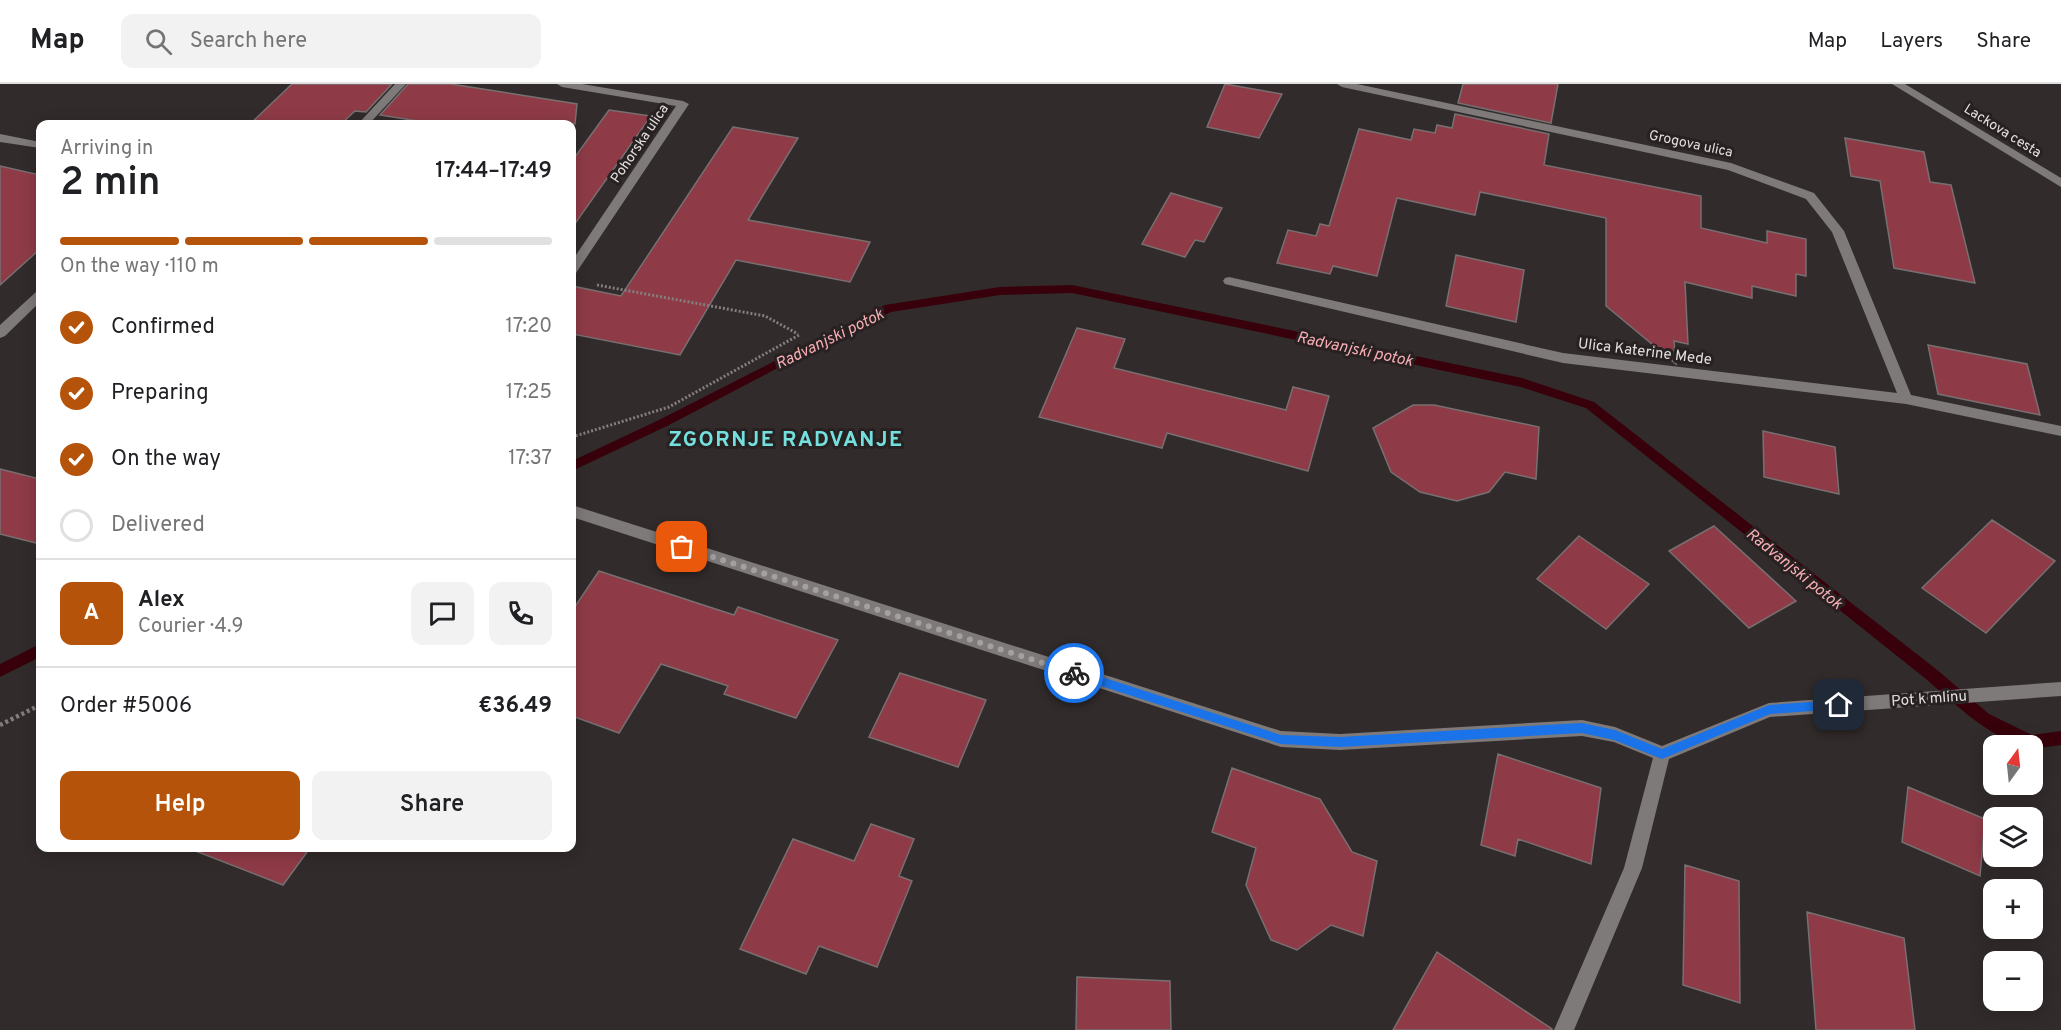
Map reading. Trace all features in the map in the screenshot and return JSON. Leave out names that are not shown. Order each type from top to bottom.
[{"type":"street","points":[[367,120],[401,84]]},
{"type":"street","name":"Pohorska ulica","points":[[562,84],[683,104],[576,264]]},
{"type":"street","name":"Grogova ulica","points":[[1342,84],[1731,167],[1810,195],[1838,231],[1906,399]]},
{"type":"street","name":"Lackova cesta","points":[[1897,84],[2061,183]]},
{"type":"street","points":[[0,138],[36,144]]},
{"type":"street","name":"Ulica Katerine Mede","points":[[1229,281],[1563,358],[1906,399],[2061,431]]},
{"type":"street","points":[[0,333],[36,299]]},
{"type":"street","points":[[576,512],[1281,740],[1340,742],[1582,728],[1615,735],[1662,754],[1633,868],[1564,1030]]},
{"type":"street","name":"Pot k mlinu","points":[[1662,754],[1769,710],[2061,689]]},
{"type":"path","points":[[576,436],[669,407],[799,335],[765,316],[595,285]]},
{"type":"path","points":[[0,725],[36,707]]},
{"type":"building","points":[[292,84],[392,84],[366,112],[355,111],[345,120],[254,120]]},
{"type":"building","points":[[408,84],[451,84],[577,104],[575,120],[412,120],[380,115]]},
{"type":"building","points":[[1225,84],[1282,94],[1259,138],[1207,127]]},
{"type":"building","points":[[1463,84],[1558,84],[1551,123],[1458,103]]},
{"type":"building","points":[[609,110],[651,116],[576,222],[576,155]]},
{"type":"building","points":[[1455,114],[1549,134],[1544,165],[1701,196],[1701,228],[1767,243],[1767,231],[1806,239],[1806,276],[1796,274],[1796,296],[1752,286],[1752,298],[1685,282],[1688,344],[1674,341],[1676,364],[1606,306],[1606,218],[1480,192],[1475,215],[1397,198],[1377,276],[1333,266],[1330,274],[1277,263],[1288,230],[1316,236],[1320,224],[1329,226],[1359,129],[1411,140],[1414,129],[1435,133],[1437,125],[1452,128]]},
{"type":"building","points":[[733,127],[798,138],[748,220],[870,242],[850,282],[736,260],[680,355],[576,335],[576,287],[621,296]]},
{"type":"building","points":[[1845,138],[1924,152],[1930,182],[1951,185],[1975,283],[1894,268],[1880,181],[1851,176]]},
{"type":"building","points":[[0,166],[36,174],[36,253],[0,285]]},
{"type":"building","points":[[1171,193],[1222,208],[1204,242],[1195,240],[1185,257],[1142,244]]},
{"type":"building","points":[[1456,255],[1524,270],[1516,322],[1446,306]]},
{"type":"building","points":[[1077,328],[1125,339],[1114,368],[1286,410],[1293,387],[1329,396],[1308,471],[1167,433],[1162,448],[1039,417]]},
{"type":"building","points":[[1928,345],[2027,364],[2040,415],[1938,394]]},
{"type":"building","points":[[1413,405],[1434,405],[1539,427],[1536,479],[1505,472],[1489,492],[1457,501],[1420,492],[1391,472],[1373,428]]},
{"type":"building","points":[[1763,431],[1835,447],[1839,494],[1764,477]]},
{"type":"building","points":[[0,469],[36,478],[36,543],[0,534]]},
{"type":"building","points":[[1992,520],[2055,561],[1986,633],[1922,588]]},
{"type":"building","points":[[1714,526],[1796,601],[1749,628],[1669,551]]},
{"type":"building","points":[[1579,536],[1649,584],[1606,629],[1537,579]]},
{"type":"building","points":[[599,571],[734,615],[738,607],[838,640],[796,718],[724,694],[728,686],[661,664],[619,733],[576,717],[576,605]]},
{"type":"building","points":[[900,673],[986,700],[958,767],[869,737]]},
{"type":"building","points":[[1498,754],[1601,788],[1591,864],[1518,839],[1515,856],[1481,845]]},
{"type":"building","points":[[1232,768],[1320,799],[1352,852],[1377,861],[1363,936],[1331,925],[1297,950],[1271,940],[1246,885],[1256,848],[1212,832]]},
{"type":"building","points":[[1908,787],[1983,818],[1980,876],[1902,842]]},
{"type":"building","points":[[871,824],[914,839],[899,876],[912,881],[877,967],[819,946],[806,974],[740,949],[793,839],[854,861]]},
{"type":"building","points":[[198,852],[307,852],[283,885]]},
{"type":"building","points":[[1685,865],[1739,881],[1740,1003],[1683,985]]},
{"type":"building","points":[[1807,912],[1904,938],[1915,1030],[1816,1030]]},
{"type":"building","points":[[1437,952],[1552,1029],[1552,1030],[1393,1030]]},
{"type":"building","points":[[1077,977],[1170,981],[1171,1030],[1076,1030]]},
{"type":"waterway","name":"Radvanjski potok","points":[[576,464],[663,423],[889,308],[1000,291],[1072,289],[1522,383],[1590,405],[1931,674],[1984,719],[2031,742],[2061,738]]},
{"type":"waterway","name":"Radvanjski potok","points":[[0,671],[36,652]]},
{"type":"way so far","points":[[682,547],[1074,673]]},
{"type":"district","name":"ZGORNJE RADVANJE","points":[[786,439]]},
{"type":"route","points":[[1074,673],[1281,740],[1340,742],[1582,728],[1615,735],[1662,754],[1769,710],[1839,705]]}]
